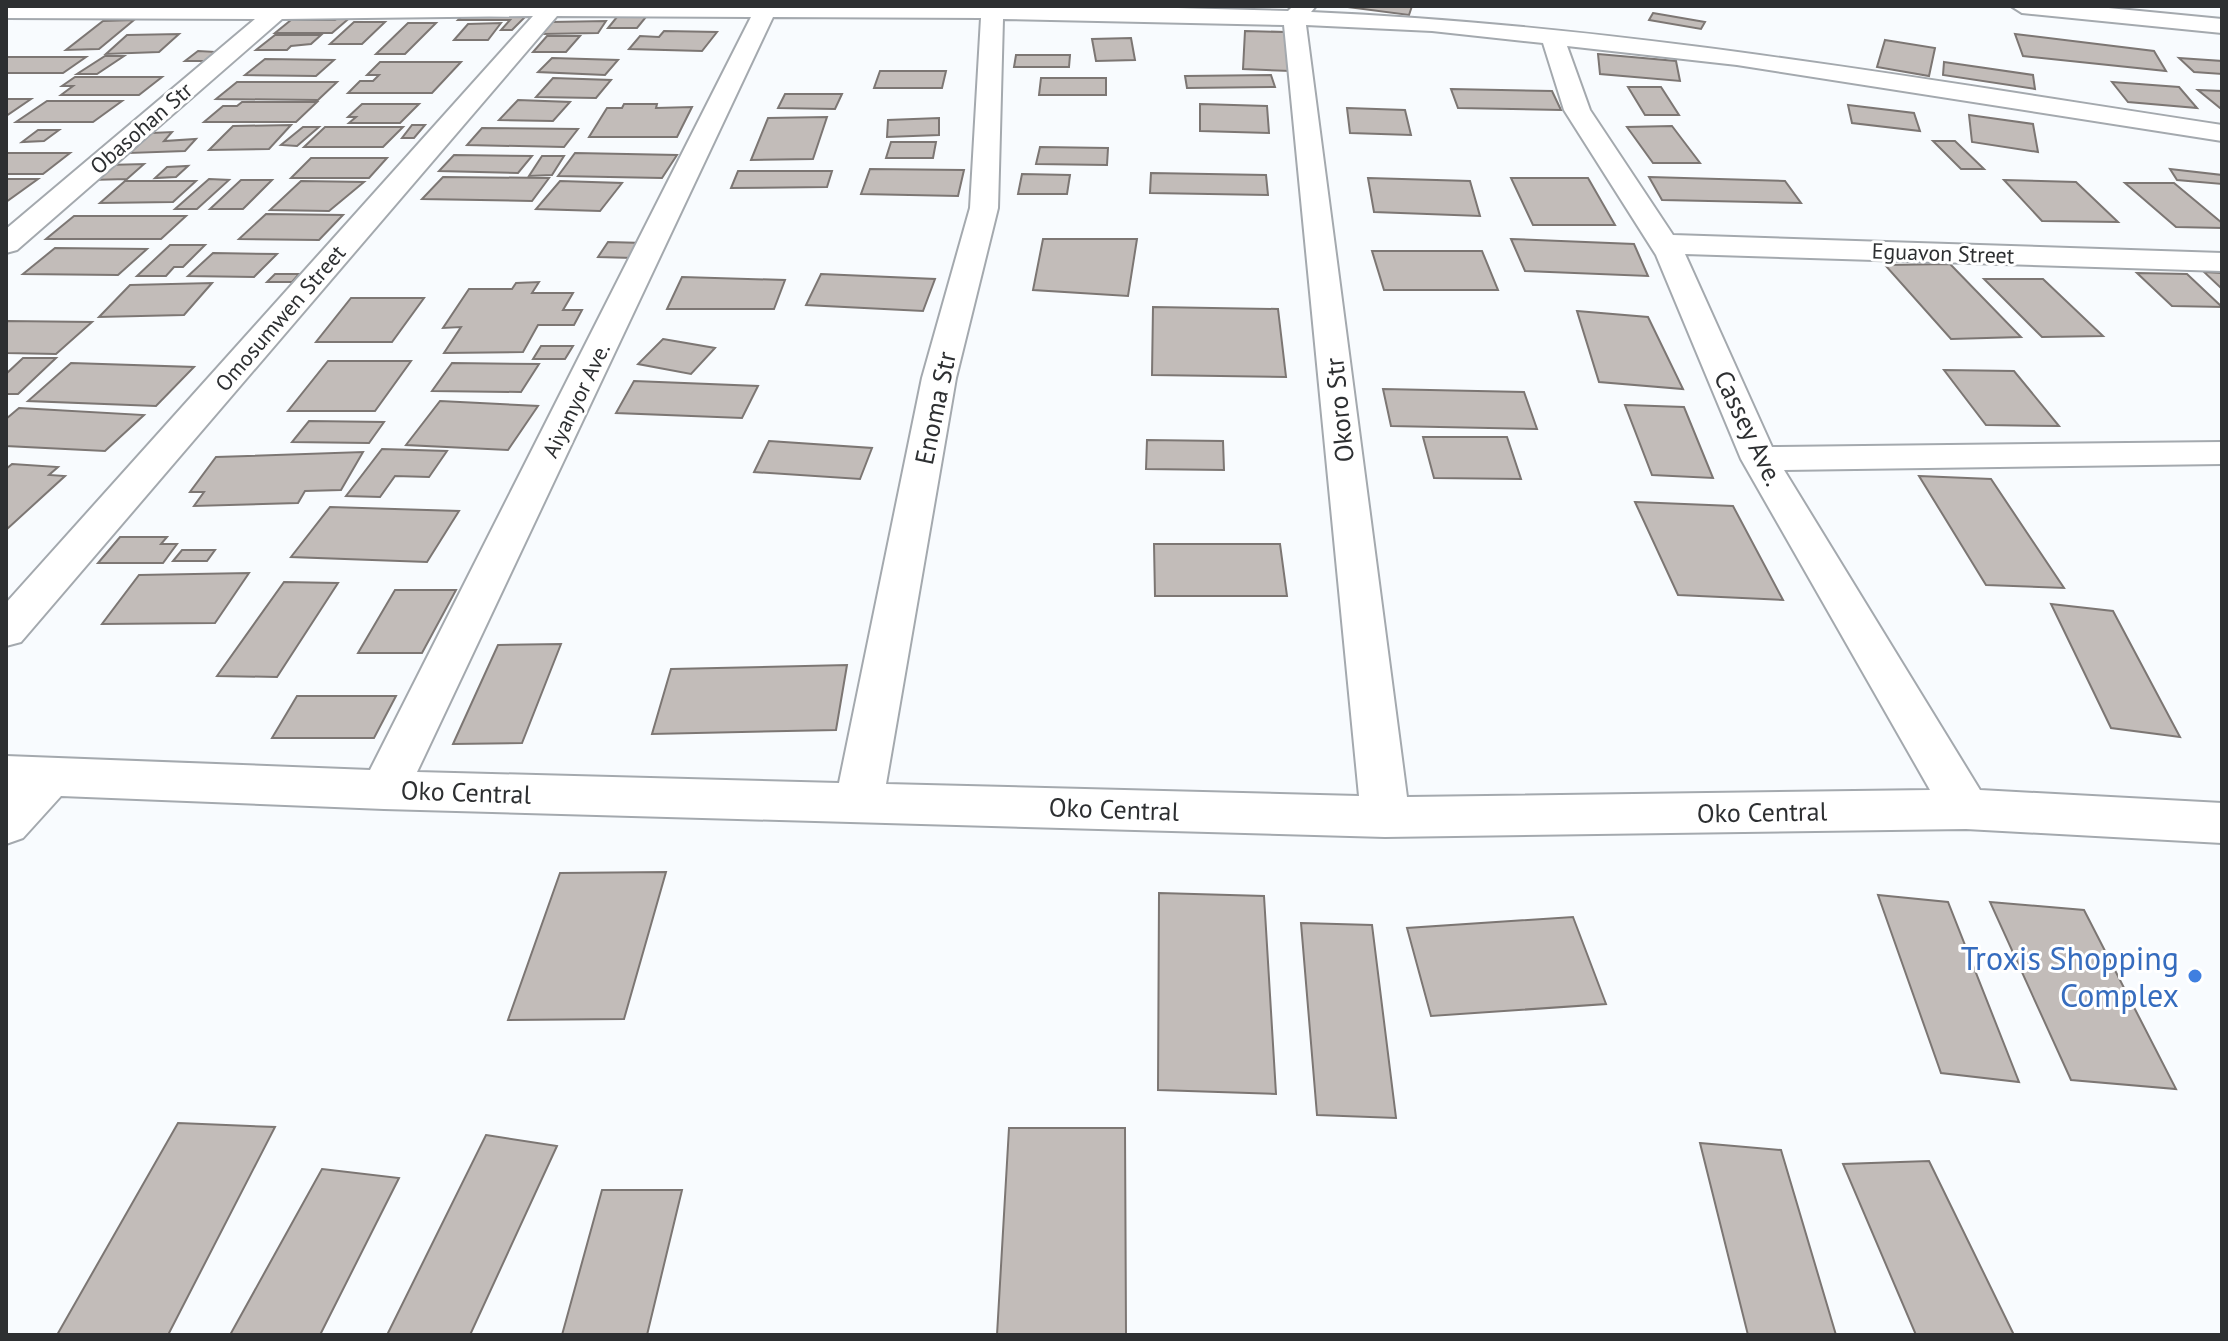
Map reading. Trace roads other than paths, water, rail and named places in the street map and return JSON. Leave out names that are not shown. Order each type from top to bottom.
[{"type":"street","points":[[2022,6],[2222,26]]},
{"type":"street","points":[[6,11],[276,12],[552,7],[992,13],[1300,12],[1737,58],[2222,133]]},
{"type":"street","name":"Omosumwen Street","points":[[6,631],[552,7]]},
{"type":"street","name":"Aiyanyor Ave.","points":[[384,790],[765,10]]},
{"type":"street","points":[[6,34],[44,11]]},
{"type":"street","name":"Obasohan Str","points":[[6,244],[276,12]]},
{"type":"street","name":"Okoro Str","points":[[1300,12],[1385,817]]},
{"type":"street","name":"Enoma Str","points":[[859,802],[939,378],[984,208],[992,13]]},
{"type":"street","name":"Cassey Ave.","points":[[1552,37],[1577,110],[1664,244],[1759,459],[1966,809]]},
{"type":"street","name":"Eguavon Street","points":[[1664,244],[2222,262]]},
{"type":"street","points":[[1759,459],[2222,453]]},
{"type":"street","points":[[6,824],[28,776]]},
{"type":"street","name":"Oko Central","points":[[28,776],[384,790],[1385,817],[1966,809],[2222,823]]},
{"type":"place","name":"Troxis Shopping Complex","points":[[2195,976]]}]
